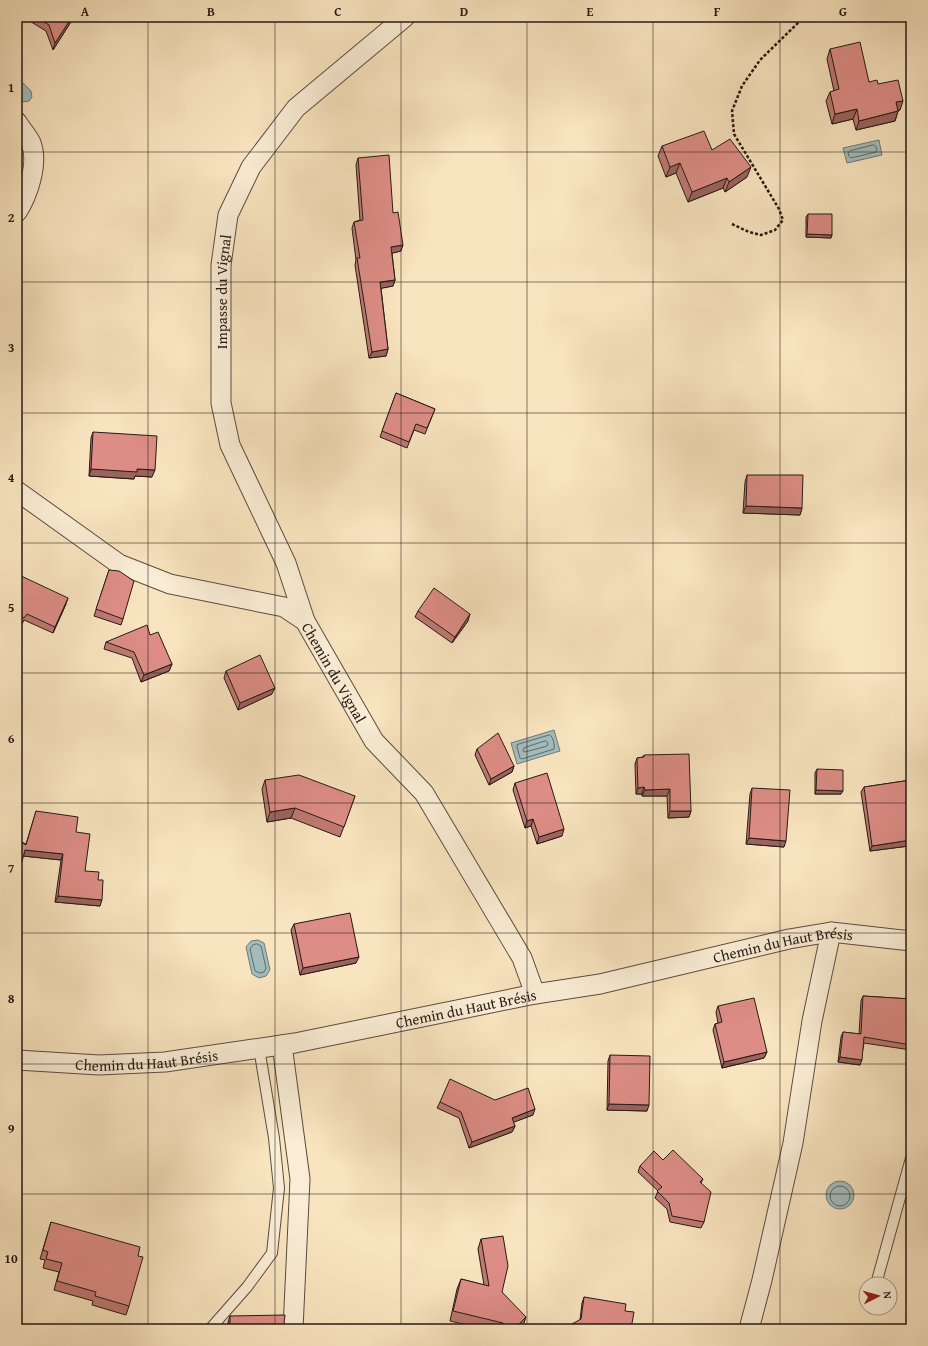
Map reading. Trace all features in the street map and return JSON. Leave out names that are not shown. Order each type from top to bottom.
[{"type":"street","name":"Impasse du Vignal","points":[[305,621],[286,564],[230,445],[221,403],[221,265],[228,215],[250,167],[296,108],[405,17]]},
{"type":"street","points":[[17,122],[31,144],[34,164],[25,200],[17,212]]},
{"type":"street","name":"Chemin du Vignal","points":[[17,491],[120,564],[170,584],[284,607],[305,621],[374,741],[424,793],[522,958],[535,994]]},
{"type":"street","points":[[749,1329],[762,1280],[793,1143],[812,1021],[831,932]]},
{"type":"street","name":"Chemin du Haut Brésis","points":[[17,1060],[99,1065],[165,1062],[282,1045],[535,994],[600,984],[789,939],[831,932],[911,941]]},
{"type":"street","points":[[282,1045],[300,1179],[293,1329]]},
{"type":"lane","points":[[210,1329],[247,1287],[272,1253],[279,1188],[274,1138],[260,1048]]},
{"type":"lane","points":[[878,1276],[911,1158]]},
{"type":"path","points":[[732,224],[749,232],[761,235],[774,230],[783,220],[779,209],[734,134],[732,112],[742,86],[760,60],[804,17]]},
{"type":"water","points":[[17,77],[31,91],[32,97],[29,101],[23,102],[17,97]]},
{"type":"water","points":[[879,140],[882,155],[847,163],[843,148]]},
{"type":"water","points":[[554,730],[560,751],[517,764],[511,743]]},
{"type":"water","points":[[258,940],[264,943],[270,970],[266,976],[259,978],[252,974],[246,947],[251,941]]},
{"type":"water","points":[[840,1181],[850,1185],[854,1195],[850,1205],[840,1209],[830,1205],[826,1195],[830,1185]]},
{"type":"building","points":[[36,17],[72,17],[55,43],[49,25]]},
{"type":"building","points":[[860,42],[869,82],[877,80],[878,84],[898,80],[903,101],[896,102],[898,111],[859,121],[857,109],[835,114],[830,92],[839,89],[830,49]]},
{"type":"building","points":[[704,131],[712,150],[730,139],[751,167],[729,182],[727,178],[692,192],[680,163],[670,167],[662,146]]},
{"type":"building","points":[[389,155],[393,213],[398,212],[403,245],[391,247],[395,280],[380,282],[388,349],[372,352],[357,258],[360,258],[354,222],[363,220],[358,158]]},
{"type":"building","points":[[808,214],[832,214],[832,235],[807,234]]},
{"type":"building","points":[[396,393],[435,409],[427,428],[416,424],[409,442],[382,431]]},
{"type":"building","points":[[93,432],[157,436],[155,470],[137,469],[137,472],[91,469]]},
{"type":"building","points":[[747,475],[803,475],[802,508],[746,506]]},
{"type":"building","points":[[109,570],[119,571],[134,581],[123,619],[96,609]]},
{"type":"building","points":[[17,574],[68,598],[55,627],[27,614],[24,618],[17,614]]},
{"type":"building","points":[[434,588],[470,614],[455,637],[418,611]]},
{"type":"building","points":[[147,625],[150,635],[158,632],[172,664],[144,675],[134,652],[106,642]]},
{"type":"building","points":[[260,655],[275,688],[240,703],[226,671]]},
{"type":"building","points":[[498,733],[514,766],[491,779],[477,749]]},
{"type":"building","points":[[689,754],[691,811],[670,811],[670,789],[645,790],[644,787],[638,788],[637,758],[644,757],[644,755]]},
{"type":"building","points":[[817,769],[843,770],[843,791],[816,790]]},
{"type":"building","points":[[547,773],[564,829],[539,837],[533,819],[527,821],[515,783]]},
{"type":"building","points":[[299,775],[355,796],[344,827],[295,808],[270,812],[265,780]]},
{"type":"building","points":[[911,780],[911,801],[906,801],[911,840],[872,846],[864,787]]},
{"type":"building","points":[[752,788],[790,790],[786,841],[749,838]]},
{"type":"building","points":[[36,811],[78,817],[76,832],[90,834],[85,871],[99,872],[98,880],[103,880],[102,900],[58,896],[63,854],[25,850],[19,873],[17,872],[17,840],[26,845]]},
{"type":"building","points":[[350,913],[359,957],[303,968],[294,924]]},
{"type":"building","points":[[863,996],[911,999],[911,1045],[864,1037],[862,1060],[840,1057],[843,1032],[861,1034]]},
{"type":"building","points":[[754,998],[767,1052],[724,1062],[715,1024],[722,1022],[718,1006]]},
{"type":"building","points":[[610,1055],[650,1056],[649,1105],[609,1104]]},
{"type":"building","points":[[450,1079],[495,1100],[528,1088],[535,1109],[512,1118],[515,1126],[472,1142],[461,1112],[440,1102]]},
{"type":"building","points":[[673,1150],[703,1179],[700,1182],[711,1192],[704,1222],[672,1216],[669,1203],[657,1191],[662,1187],[640,1166],[654,1151],[663,1160]]},
{"type":"building","points":[[51,1222],[140,1247],[138,1256],[143,1257],[129,1306],[95,1296],[96,1292],[57,1281],[62,1263],[46,1259],[48,1252],[43,1250]]},
{"type":"building","points":[[503,1236],[508,1266],[502,1292],[526,1317],[514,1329],[509,1329],[503,1323],[453,1311],[461,1279],[489,1286],[481,1239]]},
{"type":"building","points":[[584,1297],[626,1304],[625,1311],[634,1312],[631,1329],[563,1329],[581,1319]]},
{"type":"building","points":[[285,1315],[284,1323],[286,1329],[230,1329],[230,1316]]}]
